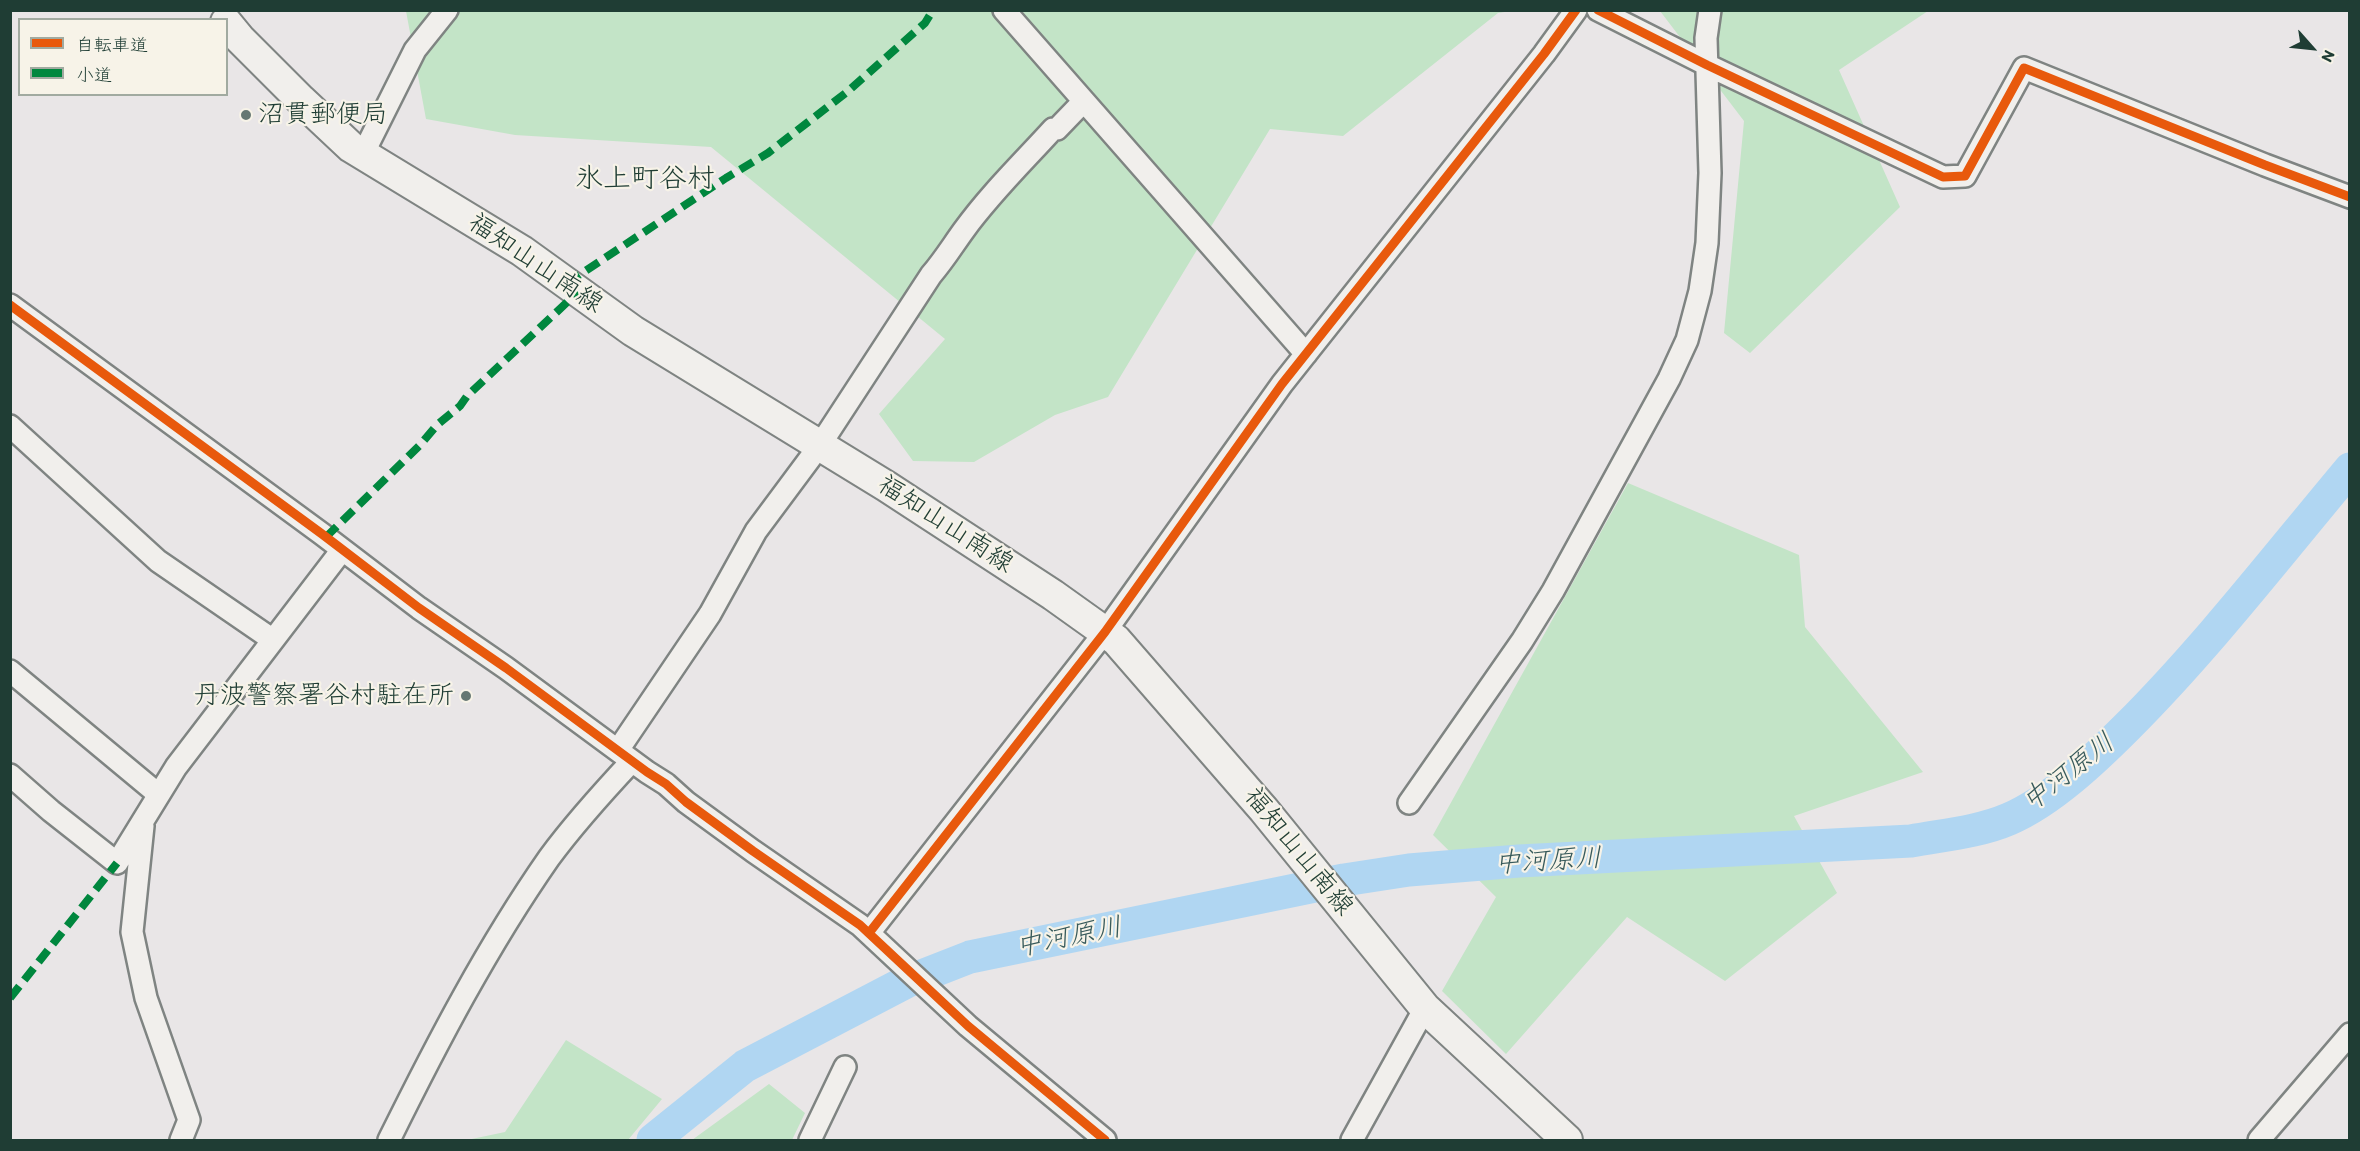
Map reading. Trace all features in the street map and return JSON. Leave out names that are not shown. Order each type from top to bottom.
[{"type":"main road","name":"福知山山南線","points":[[228,24],[240,39],[351,147],[522,251],[633,331],[820,445],[1053,595],[1116,640],[1285,835],[1425,1008],[1567,1140]]},
{"type":"street","points":[[363,154],[414,50],[447,10]]},
{"type":"street","points":[[1004,10],[1306,354]]},
{"type":"street","points":[[869,933],[1105,632],[1282,384],[1544,54],[1576,10]]},
{"type":"street","points":[[1598,10],[1707,65],[1943,177],[1965,176],[2024,68],[2349,197]]},
{"type":"street","points":[[1409,803],[1522,641],[1553,591],[1664,389],[1687,340],[1700,291],[1707,243],[1710,173],[1706,38],[1710,10]]},
{"type":"street","points":[[389,1140],[477,971],[549,859],[625,755],[710,614],[756,531],[820,445],[931,275],[945,260],[964,230],[1029,155],[1083,102]]},
{"type":"street","points":[[10,305],[419,608],[666,784],[686,802],[753,851],[860,925],[1081,1133],[1105,1140]]},
{"type":"street","points":[[10,426],[158,561],[273,639]]},
{"type":"street","points":[[10,775],[117,863],[176,767],[342,550]]},
{"type":"street","points":[[10,671],[158,794]]},
{"type":"street","points":[[143,819],[132,932],[146,998],[189,1120],[181,1140]]},
{"type":"street","points":[[1352,1140],[1425,1008]]},
{"type":"street","points":[[2259,1140],[2349,1034]]},
{"type":"street","points":[[810,1140],[845,1067]]},
{"type":"green space","points":[[406,11],[1511,11],[1498,13],[1343,136],[1270,129],[1108,397],[1055,415],[974,462],[913,461],[879,414],[945,339],[711,147],[515,135],[426,119]]},
{"type":"green space","points":[[1660,11],[1928,11],[1839,70],[1900,207],[1750,353],[1724,333],[1744,121]]},
{"type":"green space","points":[[1628,483],[1799,555],[1805,627],[1923,772],[1794,816],[1837,893],[1725,981],[1627,917],[1506,1054],[1442,991],[1496,897],[1433,835]]},
{"type":"green space","points":[[566,1040],[662,1099],[628,1140],[467,1140],[505,1132]]},
{"type":"green space","points":[[769,1084],[805,1113],[792,1140],[692,1140]]},
{"type":"waterway","name":"中河原川","points":[[653,1140],[745,1066],[906,982],[970,957],[1344,880],[1409,870],[1519,861],[1911,841],[1973,830],[2009,819],[2041,802],[2087,765],[2157,697],[2350,469]]},
{"type":"marked path","points":[[567,283],[726,178],[768,153],[847,92],[925,23],[933,10]]},
{"type":"marked path","points":[[326,537],[420,445],[437,425],[460,406],[467,396],[578,292]]},
{"type":"marked path","points":[[10,998],[117,863]]},
{"type":"cycle path","points":[[869,933],[1105,632],[1282,384],[1544,54],[1576,10]]},
{"type":"cycle path","points":[[1598,10],[1707,65],[1943,177],[1965,176],[2024,68],[2350,197]]},
{"type":"cycle path","points":[[10,305],[419,608],[666,784],[686,802],[753,851],[860,925],[968,1026],[1105,1140]]},
{"type":"place","name":"沼貫郵便局","points":[[246,115]]},
{"type":"place","name":"丹波警察署谷村駐在所","points":[[466,696]]},
{"type":"district","name":"氷上町谷村","points":[[645,180]]}]
